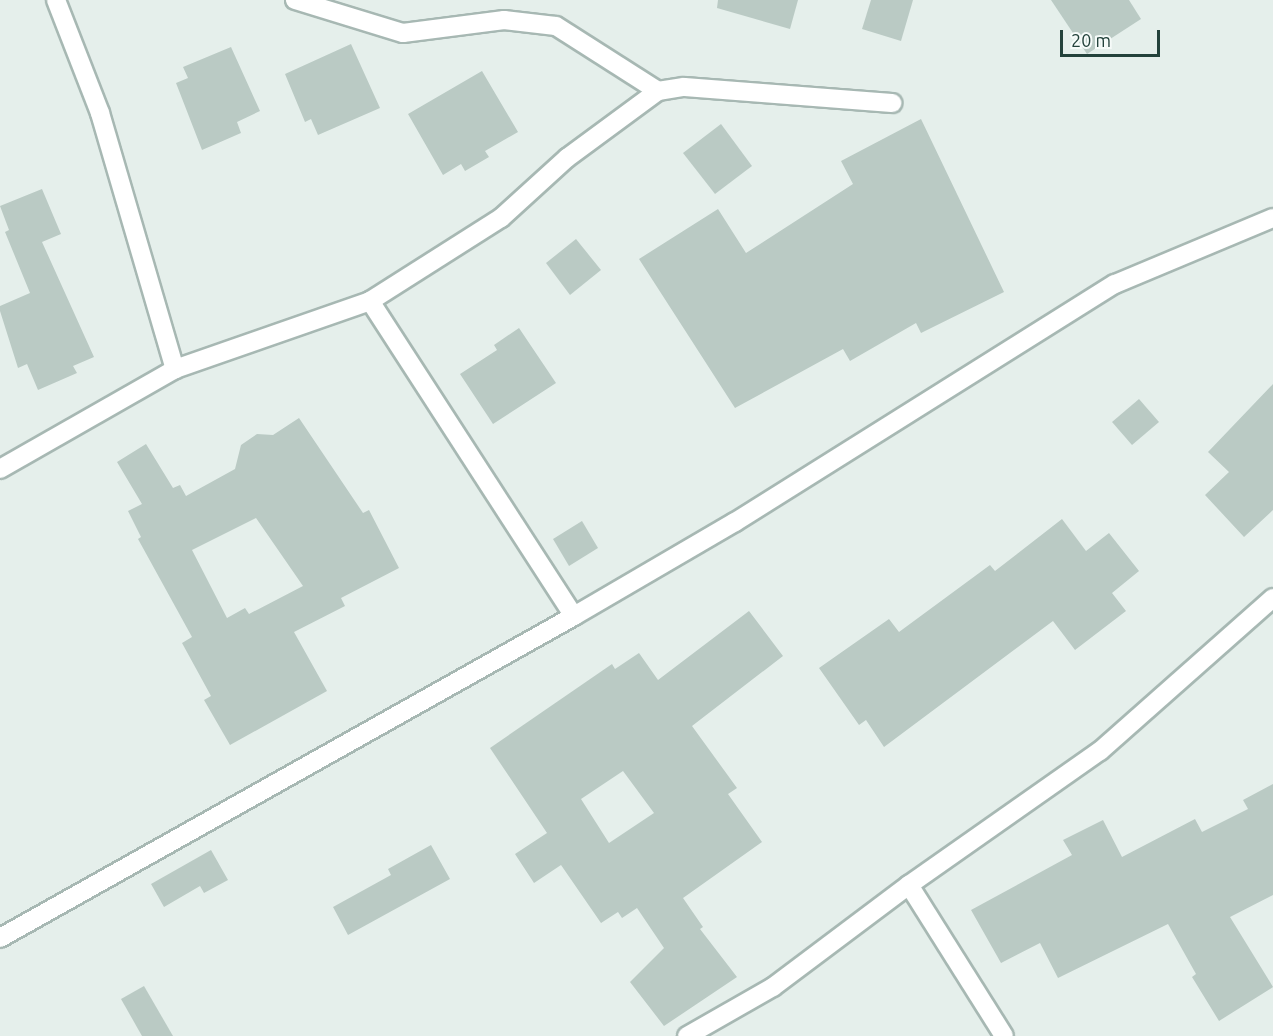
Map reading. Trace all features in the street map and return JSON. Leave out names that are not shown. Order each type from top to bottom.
[{"type":"street","points":[[56,0],[100,113],[175,369]]},
{"type":"street","points":[[295,0],[403,33],[504,20],[556,26],[658,91]]},
{"type":"street","points":[[0,469],[175,369],[370,302],[501,218],[567,158],[658,91],[684,87],[892,103]]},
{"type":"street","points":[[0,938],[574,616],[735,522],[1115,284],[1273,218]]},
{"type":"street","points":[[370,302],[574,616]]},
{"type":"street","points":[[687,1036],[773,987],[909,885],[1100,751],[1273,598]]},
{"type":"street","points":[[909,885],[1004,1036]]},
{"type":"building","points":[[718,0],[798,0],[790,29],[717,8]]},
{"type":"building","points":[[871,0],[913,0],[901,41],[862,29]]},
{"type":"building","points":[[1051,0],[1129,0],[1141,19],[1087,54]]},
{"type":"building","points":[[351,44],[380,108],[318,135],[311,119],[305,122],[285,74]]},
{"type":"building","points":[[231,47],[260,111],[237,122],[241,133],[202,150],[176,83],[188,78],[183,67]]},
{"type":"building","points":[[482,71],[518,132],[485,151],[489,157],[465,171],[461,164],[443,175],[408,114]]},
{"type":"building","points":[[921,119],[1004,292],[921,333],[916,323],[850,361],[843,349],[735,408],[639,259],[718,209],[746,253],[853,184],[841,161]]},
{"type":"building","points":[[721,124],[752,166],[715,194],[683,153]]},
{"type":"building","points":[[42,189],[61,234],[42,242],[94,357],[73,366],[77,373],[38,390],[27,364],[18,368],[0,311],[0,306],[30,293],[5,232],[9,230],[0,206]]},
{"type":"building","points":[[576,239],[601,270],[570,295],[546,263]]},
{"type":"building","points":[[519,328],[556,383],[493,424],[460,374],[497,350],[494,345]]},
{"type":"building","points":[[1273,384],[1273,510],[1244,537],[1205,495],[1229,472],[1208,452]]},
{"type":"building","points":[[1139,399],[1159,422],[1132,445],[1112,422]]},
{"type":"building","points":[[299,418],[363,513],[369,510],[399,568],[341,598],[345,606],[294,632],[327,691],[230,745],[204,700],[211,696],[182,643],[192,637],[138,539],[141,537],[128,511],[142,504],[117,462],[146,444],[173,488],[180,485],[186,496],[235,469],[241,445],[257,434],[273,435]],"holes":[[[256,518],[303,586],[249,614],[245,608],[227,618],[192,550]]]},
{"type":"building","points":[[1062,519],[1086,551],[1109,533],[1139,571],[1112,593],[1126,611],[1075,650],[1053,621],[884,747],[866,720],[859,725],[819,668],[889,619],[899,632],[990,565],[995,571]]},
{"type":"building","points":[[582,521],[598,548],[569,566],[553,539]]},
{"type":"building","points":[[749,611],[783,656],[692,726],[737,788],[728,794],[762,842],[683,898],[703,927],[700,929],[737,977],[664,1026],[630,982],[664,948],[637,908],[622,918],[618,912],[601,923],[561,865],[534,883],[515,854],[547,833],[490,748],[612,664],[615,669],[639,653],[658,680]],"holes":[[[623,771],[654,813],[609,843],[581,799]]]},
{"type":"building","points":[[1273,784],[1273,895],[1230,917],[1273,987],[1219,1021],[1192,977],[1196,974],[1168,924],[1058,978],[1040,943],[1001,963],[971,910],[1072,855],[1063,840],[1103,820],[1122,857],[1195,819],[1202,832],[1248,809],[1243,800]]},
{"type":"building","points":[[431,845],[450,879],[348,935],[333,907],[391,875],[388,869]]},
{"type":"building","points":[[211,850],[228,880],[204,893],[200,886],[164,907],[151,884]]},
{"type":"building","points":[[144,986],[173,1036],[142,1036],[121,999]]}]
